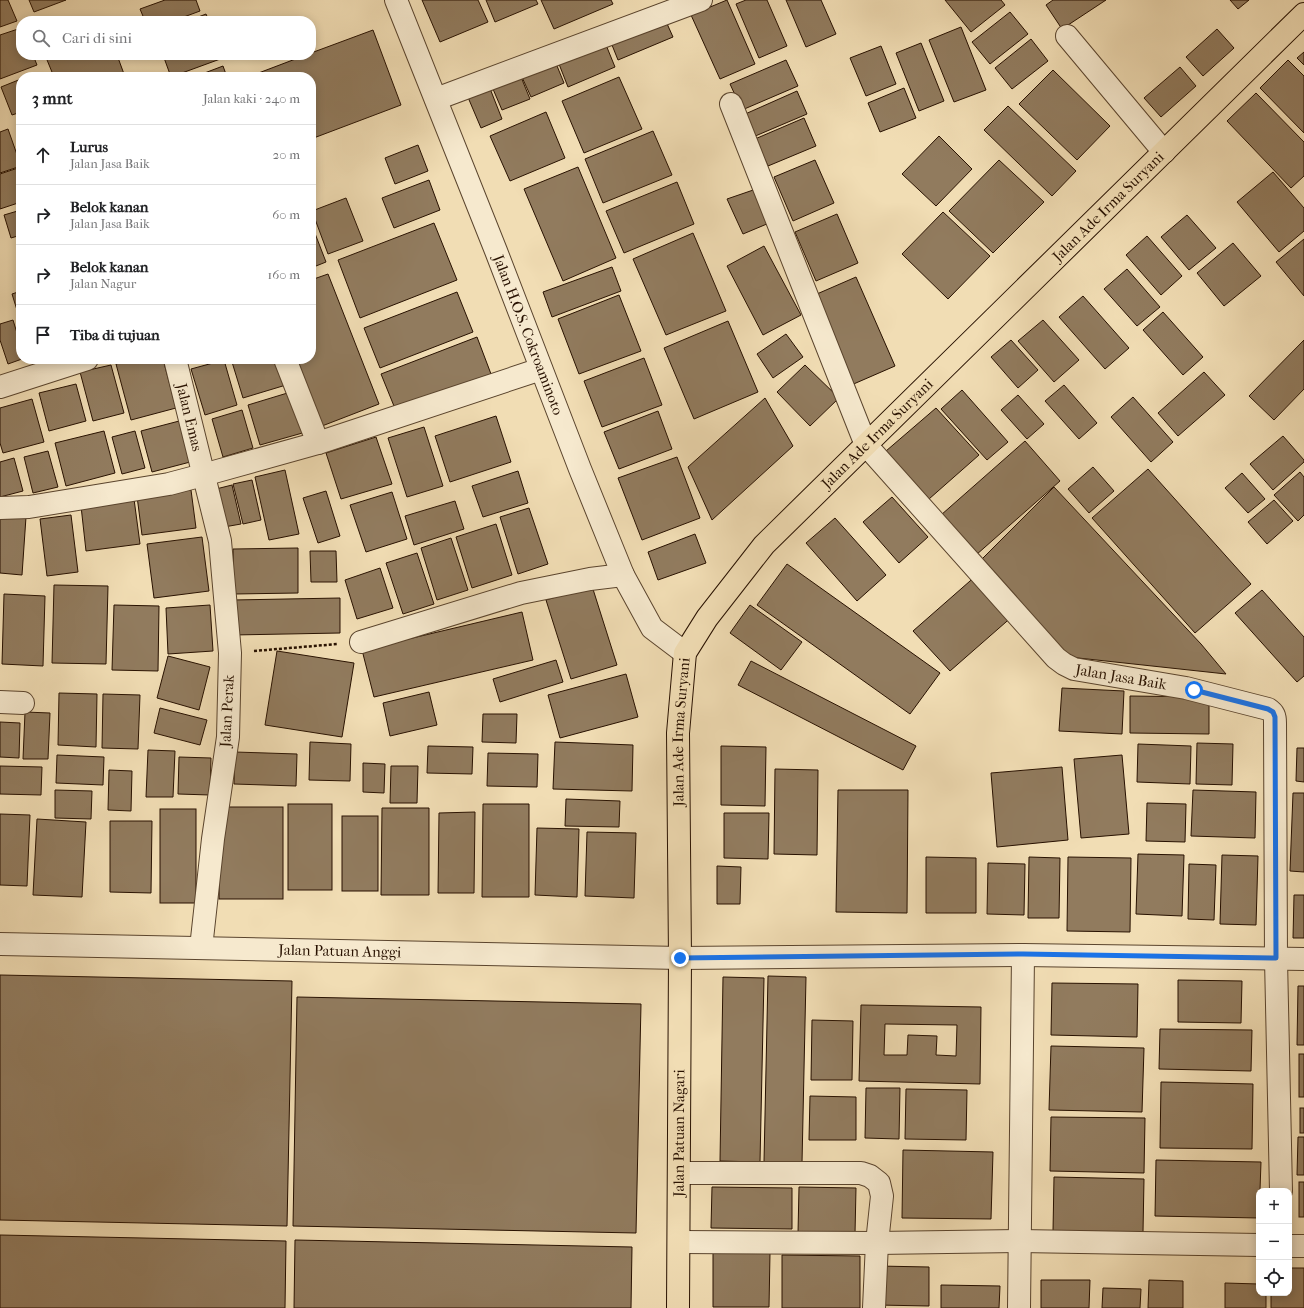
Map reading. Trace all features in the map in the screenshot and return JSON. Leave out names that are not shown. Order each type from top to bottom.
[{"type":"main road","name":"Jalan Ade Irma Suryani","points":[[680,958],[678,733],[685,653],[707,618],[764,545],[1304,14]]},
{"type":"main road","name":"Jalan Patuan Nagari","points":[[678,1308],[680,1242],[680,958]]},
{"type":"street","name":"Jalan H.O.S. Cokroaminoto","points":[[396,0],[580,470],[623,575],[652,628],[685,653]]},
{"type":"street","points":[[436,99],[701,0]]},
{"type":"street","points":[[1067,36],[1164,152]]},
{"type":"street","points":[[731,104],[866,445]]},
{"type":"street","points":[[0,387],[71,364]]},
{"type":"street","name":"Jalan Emas","points":[[176,364],[204,475]]},
{"type":"street","points":[[287,364],[318,443]]},
{"type":"street","points":[[0,508],[29,507],[169,484],[318,443],[541,369]]},
{"type":"street","name":"Jalan Jasa Baik","points":[[866,445],[1056,658],[1064,664],[1074,669],[1190,689],[1268,709],[1273,712],[1275,717],[1276,958]]},
{"type":"street","name":"Jalan Perak","points":[[201,948],[213,839],[228,737],[230,653],[220,541],[204,475]]},
{"type":"street","points":[[361,642],[521,594],[590,579],[623,575]]},
{"type":"street","points":[[0,702],[24,703]]},
{"type":"street","name":"Jalan Patuan Anggi","points":[[0,944],[680,958],[1023,954],[1304,959]]},
{"type":"street","points":[[1019,1308],[1023,954]]},
{"type":"street","points":[[1276,958],[1281,1188]]},
{"type":"street","points":[[680,1173],[861,1173],[870,1176],[879,1183],[882,1196],[877,1243],[874,1308]]},
{"type":"street","points":[[680,1242],[877,1243],[1020,1241],[1256,1245]]},
{"type":"street","points":[[1292,1246],[1304,1246]]},
{"type":"path","points":[[230,653],[361,642]]},
{"type":"building","points":[[0,0],[8,0],[16,21],[0,27]]},
{"type":"building","points":[[29,0],[66,0],[34,12]]},
{"type":"building","points":[[165,0],[196,0],[200,11],[186,16],[143,16],[140,9]]},
{"type":"building","points":[[422,0],[478,0],[488,22],[440,42]]},
{"type":"building","points":[[486,0],[536,0],[538,4],[495,22]]},
{"type":"building","points":[[541,0],[611,0],[613,4],[554,29]]},
{"type":"building","points":[[727,0],[755,64],[720,79],[691,15]]},
{"type":"building","points":[[746,0],[767,0],[787,46],[759,58],[736,4]]},
{"type":"building","points":[[786,0],[821,0],[836,34],[806,47]]},
{"type":"building","points":[[945,0],[1001,0],[1005,5],[971,32]]},
{"type":"building","points":[[1053,0],[1106,0],[1062,29],[1046,5]]},
{"type":"building","points":[[1230,0],[1249,0],[1238,9]]},
{"type":"building","points":[[1010,12],[1028,34],[990,64],[972,42]]},
{"type":"building","points":[[664,17],[673,37],[618,60],[610,40]]},
{"type":"building","points":[[961,27],[986,90],[954,102],[929,40]]},
{"type":"building","points":[[1217,29],[1234,48],[1203,76],[1186,57]]},
{"type":"building","points":[[16,30],[16,60],[35,60],[37,65],[0,79],[0,35]]},
{"type":"building","points":[[373,30],[401,105],[316,137],[316,72],[261,72],[293,60],[316,60],[316,51]]},
{"type":"building","points":[[1031,39],[1048,61],[1012,89],[995,68]]},
{"type":"building","points":[[604,40],[615,67],[568,87],[557,59]]},
{"type":"building","points":[[921,43],[944,101],[919,111],[896,53]]},
{"type":"building","points":[[881,46],[896,84],[866,96],[850,58]]},
{"type":"building","points":[[1304,52],[1304,65],[1297,58]]},
{"type":"building","points":[[47,60],[119,60],[123,72],[52,72]]},
{"type":"building","points":[[165,60],[218,60],[185,72],[169,72]]},
{"type":"building","points":[[786,60],[798,86],[742,110],[730,84]]},
{"type":"building","points":[[1288,60],[1304,76],[1304,133],[1260,88]]},
{"type":"building","points":[[555,61],[564,83],[531,97],[521,75]]},
{"type":"building","points":[[223,66],[225,72],[207,72]]},
{"type":"building","points":[[1180,67],[1196,86],[1161,117],[1144,98]]},
{"type":"building","points":[[1053,70],[1110,126],[1077,160],[1019,104]]},
{"type":"building","points":[[521,77],[530,99],[502,110],[493,89]]},
{"type":"building","points":[[619,77],[642,129],[584,153],[562,101]]},
{"type":"building","points":[[16,81],[16,114],[12,115],[1,87]]},
{"type":"building","points":[[489,86],[502,119],[481,128],[467,95]]},
{"type":"building","points":[[904,88],[916,118],[880,132],[868,103]]},
{"type":"building","points":[[797,91],[807,114],[753,137],[743,115]]},
{"type":"building","points":[[1256,93],[1304,142],[1304,176],[1291,188],[1227,121]]},
{"type":"building","points":[[1008,106],[1076,171],[1052,196],[984,130]]},
{"type":"building","points":[[546,112],[565,158],[510,181],[490,136]]},
{"type":"building","points":[[804,118],[816,146],[768,166],[755,139]]},
{"type":"building","points":[[8,129],[16,152],[16,168],[0,173],[0,132]]},
{"type":"building","points":[[653,131],[672,175],[603,203],[585,159]]},
{"type":"building","points":[[939,136],[972,169],[936,206],[902,174]]},
{"type":"building","points":[[418,145],[428,171],[395,184],[385,158]]},
{"type":"building","points":[[815,160],[834,203],[793,221],[774,177]]},
{"type":"building","points":[[999,160],[1044,202],[993,253],[949,211]]},
{"type":"building","points":[[578,167],[616,258],[563,281],[524,189]]},
{"type":"building","points":[[16,169],[16,204],[0,209],[0,174]]},
{"type":"building","points":[[1273,172],[1304,208],[1304,231],[1279,252],[1237,202]]},
{"type":"building","points":[[429,180],[440,210],[394,228],[382,198]]},
{"type":"building","points":[[677,182],[694,224],[624,253],[606,211]]},
{"type":"building","points":[[762,187],[774,221],[743,234],[727,199]]},
{"type":"building","points":[[346,198],[363,241],[328,254],[316,222],[316,209]]},
{"type":"building","points":[[16,211],[16,236],[11,238],[4,215]]},
{"type":"building","points":[[943,212],[990,256],[948,299],[902,254]]},
{"type":"building","points":[[837,214],[858,263],[816,281],[795,232]]},
{"type":"building","points":[[1187,215],[1216,248],[1189,270],[1161,237]]},
{"type":"building","points":[[434,223],[457,280],[360,318],[338,260]]},
{"type":"building","points":[[693,233],[726,311],[666,335],[633,259]]},
{"type":"building","points":[[316,236],[326,262],[316,266]]},
{"type":"building","points":[[1147,236],[1182,276],[1161,295],[1126,255]]},
{"type":"building","points":[[1304,239],[1304,296],[1276,262]]},
{"type":"building","points":[[1233,243],[1261,276],[1224,306],[1197,273]]},
{"type":"building","points":[[764,246],[801,315],[763,335],[727,266]]},
{"type":"building","points":[[612,267],[621,291],[552,317],[543,292]]},
{"type":"building","points":[[1127,269],[1160,307],[1137,326],[1104,289]]},
{"type":"building","points":[[328,274],[379,404],[322,426],[298,364],[316,364],[316,278]]},
{"type":"building","points":[[856,277],[895,366],[849,386],[810,297]]},
{"type":"building","points":[[457,292],[473,332],[380,368],[364,328]]},
{"type":"building","points":[[16,293],[16,307],[12,294]]},
{"type":"building","points":[[619,295],[641,351],[579,374],[558,319]]},
{"type":"building","points":[[1083,296],[1129,348],[1105,369],[1059,317]]},
{"type":"building","points":[[1163,312],[1203,357],[1183,375],[1143,330]]},
{"type":"building","points":[[13,320],[16,330],[16,361],[8,364],[0,340],[0,324]]},
{"type":"building","points":[[1043,320],[1079,360],[1054,382],[1018,341]]},
{"type":"building","points":[[728,321],[758,392],[694,419],[664,348]]},
{"type":"building","points":[[786,334],[803,357],[773,378],[757,354]]},
{"type":"building","points":[[477,337],[491,374],[396,411],[381,374]]},
{"type":"building","points":[[1011,340],[1038,370],[1018,388],[991,357]]},
{"type":"building","points":[[1304,340],[1304,389],[1274,420],[1249,396]]},
{"type":"building","points":[[644,358],[662,405],[602,427],[584,381]]},
{"type":"building","points":[[116,364],[164,364],[176,408],[131,420]]},
{"type":"building","points":[[209,364],[225,364],[237,405],[205,415],[191,369]]},
{"type":"building","points":[[233,364],[280,364],[286,385],[243,398]]},
{"type":"building","points":[[111,365],[124,413],[93,421],[80,372]]},
{"type":"building","points":[[805,365],[839,398],[810,426],[777,392]]},
{"type":"building","points":[[1204,372],[1225,395],[1178,436],[1158,413]]},
{"type":"building","points":[[76,384],[86,421],[49,431],[39,393]]},
{"type":"building","points":[[1064,385],[1097,423],[1079,439],[1045,401]]},
{"type":"building","points":[[962,390],[1008,442],[987,460],[941,409]]},
{"type":"building","points":[[294,391],[306,432],[260,445],[248,405]]},
{"type":"building","points":[[1018,395],[1044,424],[1027,439],[1001,410]]},
{"type":"building","points":[[1133,397],[1173,442],[1151,462],[1111,417]]},
{"type":"building","points":[[765,398],[793,446],[712,520],[688,467]]},
{"type":"building","points":[[32,399],[44,442],[3,453],[0,443],[0,408]]},
{"type":"building","points":[[936,408],[979,455],[929,499],[886,451]]},
{"type":"building","points":[[242,410],[253,448],[223,457],[212,419]]},
{"type":"building","points":[[658,411],[672,449],[619,469],[604,432]]},
{"type":"building","points":[[496,416],[511,462],[450,482],[435,436]]},
{"type":"building","points":[[183,420],[194,461],[152,472],[141,431]]},
{"type":"building","points":[[424,427],[443,486],[407,497],[388,438]]},
{"type":"building","points":[[104,431],[115,473],[66,486],[55,443]]},
{"type":"building","points":[[135,431],[145,468],[122,474],[112,437]]},
{"type":"building","points":[[1283,436],[1304,460],[1304,462],[1273,490],[1250,464]]},
{"type":"building","points":[[376,437],[392,484],[341,499],[326,453]]},
{"type":"building","points":[[1025,441],[1060,481],[976,555],[941,515]]},
{"type":"building","points":[[48,451],[58,487],[33,493],[24,457]]},
{"type":"building","points":[[677,457],[700,518],[642,540],[618,478]]},
{"type":"building","points":[[14,458],[23,491],[0,497],[0,462]]},
{"type":"building","points":[[1093,467],[1114,491],[1089,513],[1068,489]]},
{"type":"building","points":[[1148,469],[1251,584],[1195,633],[1092,518]]},
{"type":"building","points":[[285,470],[299,534],[269,540],[255,477]]},
{"type":"building","points":[[518,471],[528,503],[483,517],[472,486]]},
{"type":"building","points":[[1300,472],[1304,477],[1304,515],[1298,521],[1274,495]]},
{"type":"building","points":[[1242,473],[1265,499],[1248,513],[1225,488]]},
{"type":"building","points":[[252,480],[261,520],[243,524],[233,484]]},
{"type":"building","points":[[232,485],[241,524],[224,527],[216,489]]},
{"type":"building","points":[[1054,487],[1201,644],[1226,674],[1069,657],[979,562]]},
{"type":"building","points":[[191,490],[196,528],[142,535],[137,496]]},
{"type":"building","points":[[326,491],[340,536],[318,543],[303,498]]},
{"type":"building","points":[[392,492],[407,539],[366,552],[350,505]]},
{"type":"building","points":[[892,497],[928,537],[899,563],[863,522]]},
{"type":"building","points":[[134,499],[140,544],[86,551],[81,506]]},
{"type":"building","points":[[1274,500],[1293,521],[1267,544],[1248,522]]},
{"type":"building","points":[[455,501],[464,529],[414,545],[405,516]]},
{"type":"building","points":[[529,508],[548,564],[518,574],[500,517]]},
{"type":"building","points":[[0,515],[26,517],[22,575],[0,573]]},
{"type":"building","points":[[71,515],[78,572],[47,576],[40,519]]},
{"type":"building","points":[[835,518],[886,575],[857,601],[806,543]]},
{"type":"building","points":[[496,524],[512,575],[472,588],[456,537]]},
{"type":"building","points":[[695,534],[706,563],[658,580],[648,552]]},
{"type":"building","points":[[202,537],[209,591],[154,598],[147,544]]},
{"type":"building","points":[[451,538],[468,590],[437,600],[421,548]]},
{"type":"building","points":[[298,548],[298,593],[234,594],[233,549]]},
{"type":"building","points":[[310,551],[336,551],[337,582],[311,582]]},
{"type":"building","points":[[417,553],[434,604],[403,614],[386,563]]},
{"type":"building","points":[[787,564],[940,673],[910,714],[757,605]]},
{"type":"building","points":[[380,568],[393,608],[357,619],[345,580]]},
{"type":"building","points":[[978,574],[1014,615],[950,671],[913,631]]},
{"type":"building","points":[[54,585],[108,586],[106,664],[52,663]]},
{"type":"building","points":[[592,586],[617,665],[571,679],[546,600]]},
{"type":"building","points":[[1262,590],[1304,637],[1304,676],[1297,682],[1235,613]]},
{"type":"building","points":[[4,594],[45,596],[43,666],[2,664]]},
{"type":"building","points":[[340,598],[340,633],[233,635],[233,600]]},
{"type":"building","points":[[114,605],[159,606],[158,671],[112,670]]},
{"type":"building","points":[[210,605],[213,651],[168,654],[166,608]]},
{"type":"building","points":[[750,605],[802,642],[781,670],[730,633]]},
{"type":"building","points":[[522,612],[533,660],[374,697],[362,650]]},
{"type":"building","points":[[277,651],[354,663],[342,737],[265,725]]},
{"type":"building","points":[[168,656],[210,667],[199,710],[157,698]]},
{"type":"building","points":[[556,660],[563,682],[500,702],[493,679]]},
{"type":"building","points":[[751,661],[916,746],[903,770],[738,685]]},
{"type":"building","points":[[626,674],[638,717],[560,738],[548,695]]},
{"type":"building","points":[[1062,688],[1124,691],[1122,734],[1059,731]]},
{"type":"building","points":[[429,692],[437,725],[390,736],[383,703]]},
{"type":"building","points":[[59,693],[97,694],[96,747],[58,745]]},
{"type":"building","points":[[103,694],[140,695],[138,749],[102,748]]},
{"type":"building","points":[[1130,696],[1209,697],[1209,734],[1130,733]]},
{"type":"building","points":[[160,708],[207,720],[200,745],[154,733]]},
{"type":"building","points":[[25,712],[50,713],[48,759],[23,759]]},
{"type":"building","points":[[483,714],[517,714],[516,743],[482,742]]},
{"type":"building","points":[[0,722],[20,723],[19,758],[0,757]]},
{"type":"building","points":[[310,742],[351,744],[350,781],[309,780]]},
{"type":"building","points":[[555,742],[633,745],[632,791],[553,789]]},
{"type":"building","points":[[1197,743],[1233,744],[1232,785],[1196,784]]},
{"type":"building","points":[[1138,744],[1191,746],[1190,784],[1137,782]]},
{"type":"building","points":[[428,746],[473,747],[472,774],[427,773]]},
{"type":"building","points":[[721,746],[766,747],[765,806],[721,805]]},
{"type":"building","points":[[1297,748],[1304,748],[1304,782],[1296,781]]},
{"type":"building","points":[[148,750],[175,751],[173,797],[146,797]]},
{"type":"building","points":[[235,752],[297,754],[296,786],[234,784]]},
{"type":"building","points":[[488,753],[538,754],[537,787],[487,786]]},
{"type":"building","points":[[57,755],[104,757],[103,785],[56,783]]},
{"type":"building","points":[[1122,755],[1129,834],[1081,838],[1074,759]]},
{"type":"building","points":[[179,757],[211,758],[210,795],[178,794]]},
{"type":"building","points":[[363,763],[385,764],[384,793],[363,792]]},
{"type":"building","points":[[0,766],[42,767],[41,795],[0,794]]},
{"type":"building","points":[[391,766],[418,766],[417,803],[390,803]]},
{"type":"building","points":[[1062,767],[1068,840],[997,847],[991,773]]},
{"type":"building","points":[[775,769],[818,770],[817,855],[774,854]]},
{"type":"building","points":[[109,770],[132,771],[131,811],[108,810]]},
{"type":"building","points":[[55,790],[92,791],[91,819],[55,818]]},
{"type":"building","points":[[838,790],[908,790],[907,913],[836,912]]},
{"type":"building","points":[[1193,790],[1256,792],[1255,838],[1191,836]]},
{"type":"building","points":[[1293,793],[1304,793],[1304,872],[1290,871]]},
{"type":"building","points":[[566,799],[620,801],[619,827],[565,826]]},
{"type":"building","points":[[1147,803],[1186,804],[1185,842],[1146,841]]},
{"type":"building","points":[[288,804],[332,804],[332,890],[288,890]]},
{"type":"building","points":[[483,804],[529,804],[529,897],[482,897]]},
{"type":"building","points":[[219,807],[283,807],[283,899],[219,899]]},
{"type":"building","points":[[382,808],[429,808],[429,895],[381,895]]},
{"type":"building","points":[[160,809],[196,809],[196,903],[160,903]]},
{"type":"building","points":[[475,812],[474,893],[438,893],[439,813]]},
{"type":"building","points":[[724,813],[769,813],[768,859],[724,858]]},
{"type":"building","points":[[0,814],[30,815],[27,886],[0,885]]},
{"type":"building","points":[[342,816],[378,816],[378,891],[342,891]]},
{"type":"building","points":[[37,819],[86,822],[82,897],[33,895]]},
{"type":"building","points":[[110,821],[152,821],[151,893],[110,892]]},
{"type":"building","points":[[537,828],[579,829],[577,897],[535,895]]},
{"type":"building","points":[[587,832],[636,833],[634,898],[585,896]]},
{"type":"building","points":[[1138,854],[1184,855],[1182,916],[1136,914]]},
{"type":"building","points":[[1222,855],[1258,856],[1256,925],[1220,924]]},
{"type":"building","points":[[926,857],[976,858],[976,913],[926,913]]},
{"type":"building","points":[[1029,857],[1060,858],[1059,918],[1028,918]]},
{"type":"building","points":[[1068,857],[1131,858],[1130,932],[1067,931]]},
{"type":"building","points":[[988,863],[1025,864],[1024,915],[987,914]]},
{"type":"building","points":[[1189,864],[1216,865],[1214,920],[1188,919]]},
{"type":"building","points":[[717,866],[741,867],[740,904],[717,904]]},
{"type":"building","points":[[1294,895],[1304,895],[1304,938],[1293,938]]},
{"type":"building","points":[[0,975],[292,981],[287,1226],[0,1220]]},
{"type":"building","points":[[768,976],[806,977],[802,1163],[764,1162]]},
{"type":"building","points":[[723,977],[764,978],[760,1162],[720,1161]]},
{"type":"building","points":[[1178,980],[1242,981],[1241,1023],[1178,1022]]},
{"type":"building","points":[[1052,983],[1138,984],[1137,1037],[1051,1035]]},
{"type":"building","points":[[1298,986],[1304,986],[1304,1045],[1297,1045]]},
{"type":"building","points":[[297,997],[641,1004],[636,1233],[293,1226]]},
{"type":"building","points":[[861,1005],[981,1007],[980,1084],[859,1081]],"holes":[[[885,1024],[957,1025],[956,1056],[936,1055],[937,1036],[908,1035],[907,1055],[884,1055]]]},
{"type":"building","points":[[812,1020],[853,1021],[852,1080],[811,1080]]},
{"type":"building","points":[[1160,1029],[1252,1030],[1251,1071],[1159,1069]]},
{"type":"building","points":[[1051,1046],[1144,1048],[1142,1112],[1049,1110]]},
{"type":"building","points":[[1299,1054],[1304,1054],[1304,1097],[1299,1097]]},
{"type":"building","points":[[1161,1082],[1253,1084],[1252,1149],[1160,1148]]},
{"type":"building","points":[[866,1088],[900,1088],[899,1139],[865,1138]]},
{"type":"building","points":[[906,1089],[967,1090],[966,1140],[905,1139]]},
{"type":"building","points":[[810,1096],[856,1097],[856,1140],[809,1140]]},
{"type":"building","points":[[1300,1108],[1304,1108],[1304,1133],[1300,1133]]},
{"type":"building","points":[[1051,1117],[1145,1118],[1144,1173],[1050,1171]]},
{"type":"building","points":[[1298,1137],[1304,1137],[1304,1175],[1297,1175]]},
{"type":"building","points":[[903,1150],[993,1152],[991,1219],[902,1218]]},
{"type":"building","points":[[1156,1160],[1261,1162],[1260,1188],[1256,1188],[1256,1218],[1155,1216]]},
{"type":"building","points":[[1054,1177],[1144,1179],[1143,1232],[1053,1231]]},
{"type":"building","points":[[1299,1182],[1304,1182],[1304,1217],[1299,1217]]},
{"type":"building","points":[[712,1187],[792,1188],[792,1229],[711,1228]]},
{"type":"building","points":[[799,1187],[856,1188],[855,1234],[798,1233]]},
{"type":"building","points":[[0,1235],[286,1241],[285,1308],[0,1308]]},
{"type":"building","points":[[295,1240],[632,1247],[631,1308],[294,1308]]},
{"type":"building","points":[[713,1253],[770,1253],[769,1307],[713,1307]]},
{"type":"building","points":[[782,1255],[860,1256],[860,1308],[782,1308]]},
{"type":"building","points":[[878,1266],[929,1267],[929,1306],[878,1305]]},
{"type":"building","points":[[1292,1268],[1304,1268],[1304,1308],[1271,1308],[1271,1296],[1292,1296]]},
{"type":"building","points":[[1041,1280],[1090,1280],[1089,1308],[1041,1308]]},
{"type":"building","points":[[1149,1280],[1183,1281],[1183,1308],[1148,1308]]},
{"type":"building","points":[[1225,1283],[1256,1284],[1256,1296],[1266,1296],[1266,1308],[1225,1308]]},
{"type":"building","points":[[941,1285],[1000,1286],[999,1308],[941,1308]]},
{"type":"building","points":[[1103,1288],[1141,1289],[1140,1308],[1102,1308]]},
{"type":"route","points":[[680,958],[1023,954],[1276,958],[1275,717],[1273,712],[1268,709],[1194,690]]}]
